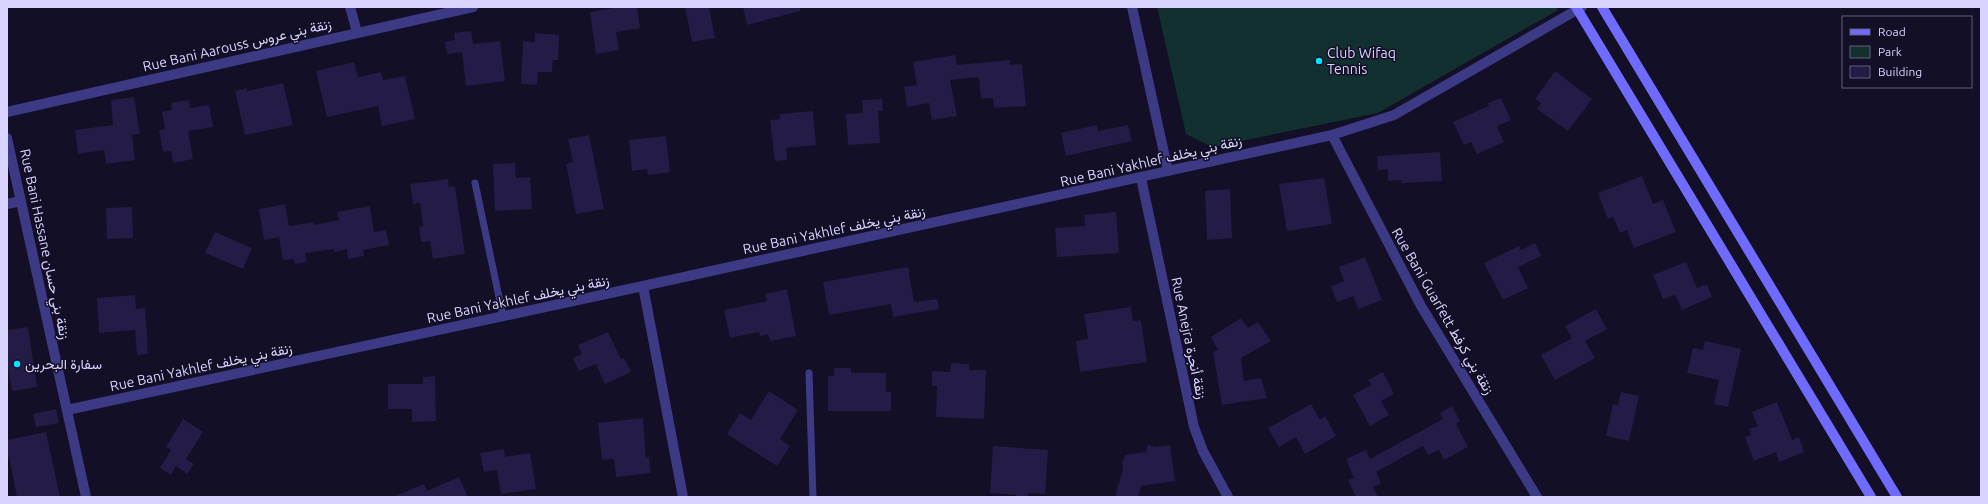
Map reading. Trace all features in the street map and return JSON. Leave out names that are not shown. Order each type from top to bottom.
[{"type":"street","points":[[350,7],[356,32]]},
{"type":"street","name":"Rue Bani Aarouss زنقة بني عروس","points":[[7,112],[356,32],[473,7]]},
{"type":"street","points":[[1132,7],[1168,171]]},
{"type":"street","points":[[1602,7],[1897,497]]},
{"type":"street","points":[[1579,8],[1871,497]]},
{"type":"street","name":"Rue Bani Yakhlef زنقة بني يخلف","points":[[67,410],[1141,178],[1332,135],[1394,115],[1579,8]]},
{"type":"street","name":"Rue Bani Guarfett زنقة بني كرفط","points":[[1332,135],[1421,306],[1537,497]]},
{"type":"street","name":"Rue Bani Hassane زنقة بني حسان","points":[[7,138],[86,497]]},
{"type":"street","name":"Rue Anejra زنقة أنجرة","points":[[1141,178],[1194,427],[1203,451],[1228,497]]},
{"type":"street","points":[[7,204],[21,201]]},
{"type":"street","points":[[643,286],[684,497]]},
{"type":"lane","points":[[475,183],[503,316]]},
{"type":"lane","points":[[809,373],[812,497]]},
{"type":"green space","name":"Club Wifaq Tennis","points":[[1157,7],[1556,7],[1558,10],[1378,113],[1212,147],[1186,134]]},
{"type":"building","points":[[620,7],[637,7],[640,28],[616,32],[619,50],[596,54],[590,12]]},
{"type":"building","points":[[685,7],[709,7],[715,38],[692,42]]},
{"type":"building","points":[[743,7],[800,7],[800,11],[747,25]]},
{"type":"building","points":[[471,31],[473,44],[500,41],[505,81],[466,86],[462,52],[447,54],[445,42],[455,40],[454,33]]},
{"type":"building","points":[[535,33],[559,35],[558,60],[553,60],[552,72],[538,72],[537,85],[521,84],[523,41],[535,42]]},
{"type":"building","points":[[955,55],[957,65],[1010,60],[1010,65],[1022,64],[1026,106],[994,108],[993,98],[981,99],[979,77],[950,80],[957,116],[932,120],[929,103],[907,107],[904,87],[917,85],[913,62]]},
{"type":"building","points":[[354,62],[358,77],[381,72],[383,80],[405,76],[415,119],[382,126],[378,106],[327,117],[316,71]]},
{"type":"building","points":[[1555,71],[1592,99],[1568,131],[1537,109],[1541,103],[1535,99]]},
{"type":"building","points":[[283,83],[293,125],[245,135],[235,91],[247,88],[247,91]]},
{"type":"building","points":[[134,97],[140,134],[132,135],[135,160],[106,164],[104,150],[78,154],[75,130],[113,125],[111,100]]},
{"type":"building","points":[[1501,98],[1511,120],[1497,126],[1504,142],[1477,154],[1471,142],[1464,145],[1453,122],[1489,106],[1488,103]]},
{"type":"building","points":[[882,99],[883,111],[878,111],[880,143],[848,145],[846,114],[863,113],[862,100]]},
{"type":"building","points":[[189,100],[190,108],[209,105],[213,127],[188,131],[193,159],[173,163],[171,151],[163,152],[159,130],[165,129],[162,112],[172,110],[171,103]]},
{"type":"building","points":[[813,111],[816,145],[786,148],[787,160],[775,161],[770,120],[780,119],[780,114]]},
{"type":"building","points":[[1097,125],[1098,131],[1128,125],[1132,141],[1066,156],[1061,133]]},
{"type":"building","points":[[589,135],[604,209],[576,214],[566,164],[573,162],[568,139]]},
{"type":"building","points":[[666,136],[670,172],[648,175],[647,169],[632,171],[629,140]]},
{"type":"building","points":[[1440,152],[1442,181],[1401,183],[1401,180],[1388,181],[1388,169],[1378,170],[1377,156]]},
{"type":"building","points":[[515,163],[516,178],[530,177],[532,209],[495,211],[493,164]]},
{"type":"building","points":[[1642,176],[1653,204],[1663,200],[1676,232],[1634,248],[1627,230],[1620,233],[1613,217],[1608,219],[1598,193]]},
{"type":"building","points":[[1324,178],[1332,224],[1287,231],[1279,184]]},
{"type":"building","points":[[448,179],[449,187],[455,186],[465,254],[433,259],[430,241],[421,242],[419,227],[423,226],[420,203],[413,204],[410,184]]},
{"type":"building","points":[[1230,189],[1232,238],[1207,240],[1205,191]]},
{"type":"building","points":[[285,204],[289,226],[313,222],[314,225],[339,220],[337,212],[370,206],[374,232],[386,230],[389,245],[363,250],[364,256],[348,259],[347,249],[335,252],[334,249],[305,253],[306,262],[295,264],[294,259],[283,260],[279,237],[264,240],[259,209]]},
{"type":"building","points":[[132,207],[133,238],[107,239],[106,208]]},
{"type":"building","points":[[1116,212],[1119,253],[1057,257],[1055,228],[1085,226],[1084,215]]},
{"type":"building","points":[[215,232],[252,248],[243,269],[205,253]]},
{"type":"building","points":[[1535,243],[1541,256],[1518,267],[1528,288],[1503,300],[1484,263],[1519,246],[1521,250]]},
{"type":"building","points":[[1365,257],[1382,300],[1358,309],[1353,296],[1337,302],[1331,286],[1344,281],[1339,267]]},
{"type":"building","points":[[1686,262],[1697,288],[1707,284],[1712,297],[1682,310],[1675,295],[1663,299],[1653,275]]},
{"type":"building","points":[[908,267],[914,302],[937,299],[939,309],[893,317],[891,304],[829,315],[823,282]]},
{"type":"building","points":[[787,289],[796,336],[770,341],[768,334],[760,336],[759,332],[730,338],[724,310],[767,301],[765,294]]},
{"type":"building","points":[[135,295],[136,309],[145,308],[148,354],[137,355],[135,330],[99,333],[97,298]]},
{"type":"building","points":[[1131,307],[1133,321],[1141,320],[1147,362],[1080,372],[1076,341],[1088,339],[1084,314]]},
{"type":"building","points":[[1596,309],[1607,329],[1585,341],[1595,358],[1555,380],[1541,355],[1572,338],[1565,326]]},
{"type":"building","points":[[1241,318],[1248,328],[1258,322],[1271,341],[1241,358],[1244,381],[1261,378],[1267,398],[1222,405],[1213,352],[1218,350],[1211,337]]},
{"type":"building","points":[[28,327],[37,387],[12,391],[7,359],[7,330]]},
{"type":"building","points":[[608,332],[621,359],[624,358],[631,372],[605,384],[596,364],[579,371],[573,358],[582,354],[578,345]]},
{"type":"building","points":[[1705,341],[1741,349],[1728,407],[1714,404],[1719,380],[1687,373],[1693,348],[1703,350]]},
{"type":"building","points":[[951,363],[969,364],[969,370],[986,370],[984,419],[936,417],[937,386],[932,386],[932,371],[950,372]]},
{"type":"building","points":[[834,368],[851,368],[851,373],[886,373],[886,392],[891,392],[891,411],[828,411],[828,376],[834,376]]},
{"type":"building","points":[[1383,372],[1394,394],[1381,401],[1389,415],[1370,426],[1353,395],[1371,385],[1368,380]]},
{"type":"building","points":[[435,376],[436,421],[412,422],[412,409],[388,409],[388,384],[423,384],[423,377]]},
{"type":"building","points":[[769,391],[798,410],[780,439],[790,446],[777,466],[727,434],[740,413],[751,420]]},
{"type":"building","points":[[1621,392],[1639,396],[1629,441],[1606,436],[1613,404],[1618,405]]},
{"type":"building","points":[[1777,402],[1792,440],[1799,437],[1804,452],[1779,462],[1776,452],[1754,461],[1745,437],[1751,435],[1749,429],[1758,426],[1752,412]]},
{"type":"building","points":[[1311,404],[1320,420],[1325,416],[1336,436],[1305,454],[1296,437],[1279,447],[1268,428]]},
{"type":"building","points":[[1452,406],[1460,421],[1456,424],[1468,447],[1444,460],[1439,450],[1428,455],[1423,446],[1376,472],[1381,483],[1373,487],[1378,497],[1356,497],[1348,480],[1354,478],[1346,459],[1366,450],[1370,459],[1443,419],[1440,413]]},
{"type":"building","points":[[56,409],[59,423],[36,427],[33,414]]},
{"type":"building","points":[[643,418],[646,458],[649,457],[651,473],[616,477],[614,459],[602,460],[598,423]]},
{"type":"building","points":[[183,419],[203,432],[186,459],[194,464],[187,474],[176,466],[171,475],[160,468],[171,450],[166,447]]},
{"type":"building","points":[[46,432],[60,497],[17,497],[9,457],[7,457],[7,440]]},
{"type":"building","points":[[1148,445],[1155,447],[1170,445],[1175,481],[1141,486],[1138,497],[1115,497],[1123,469],[1122,463],[1125,455],[1146,452]]},
{"type":"building","points":[[993,446],[1048,450],[1045,494],[1028,493],[1028,497],[1016,497],[1016,495],[990,493]]},
{"type":"building","points":[[504,449],[505,457],[530,453],[536,489],[501,494],[497,470],[484,472],[480,453]]},
{"type":"building","points":[[459,477],[468,497],[393,497],[424,484],[427,491]]},
{"type":"place","name":"Club Wifaq Tennis","points":[[1319,61]]},
{"type":"place","name":"سفارة البحرين","points":[[17,364]]}]
